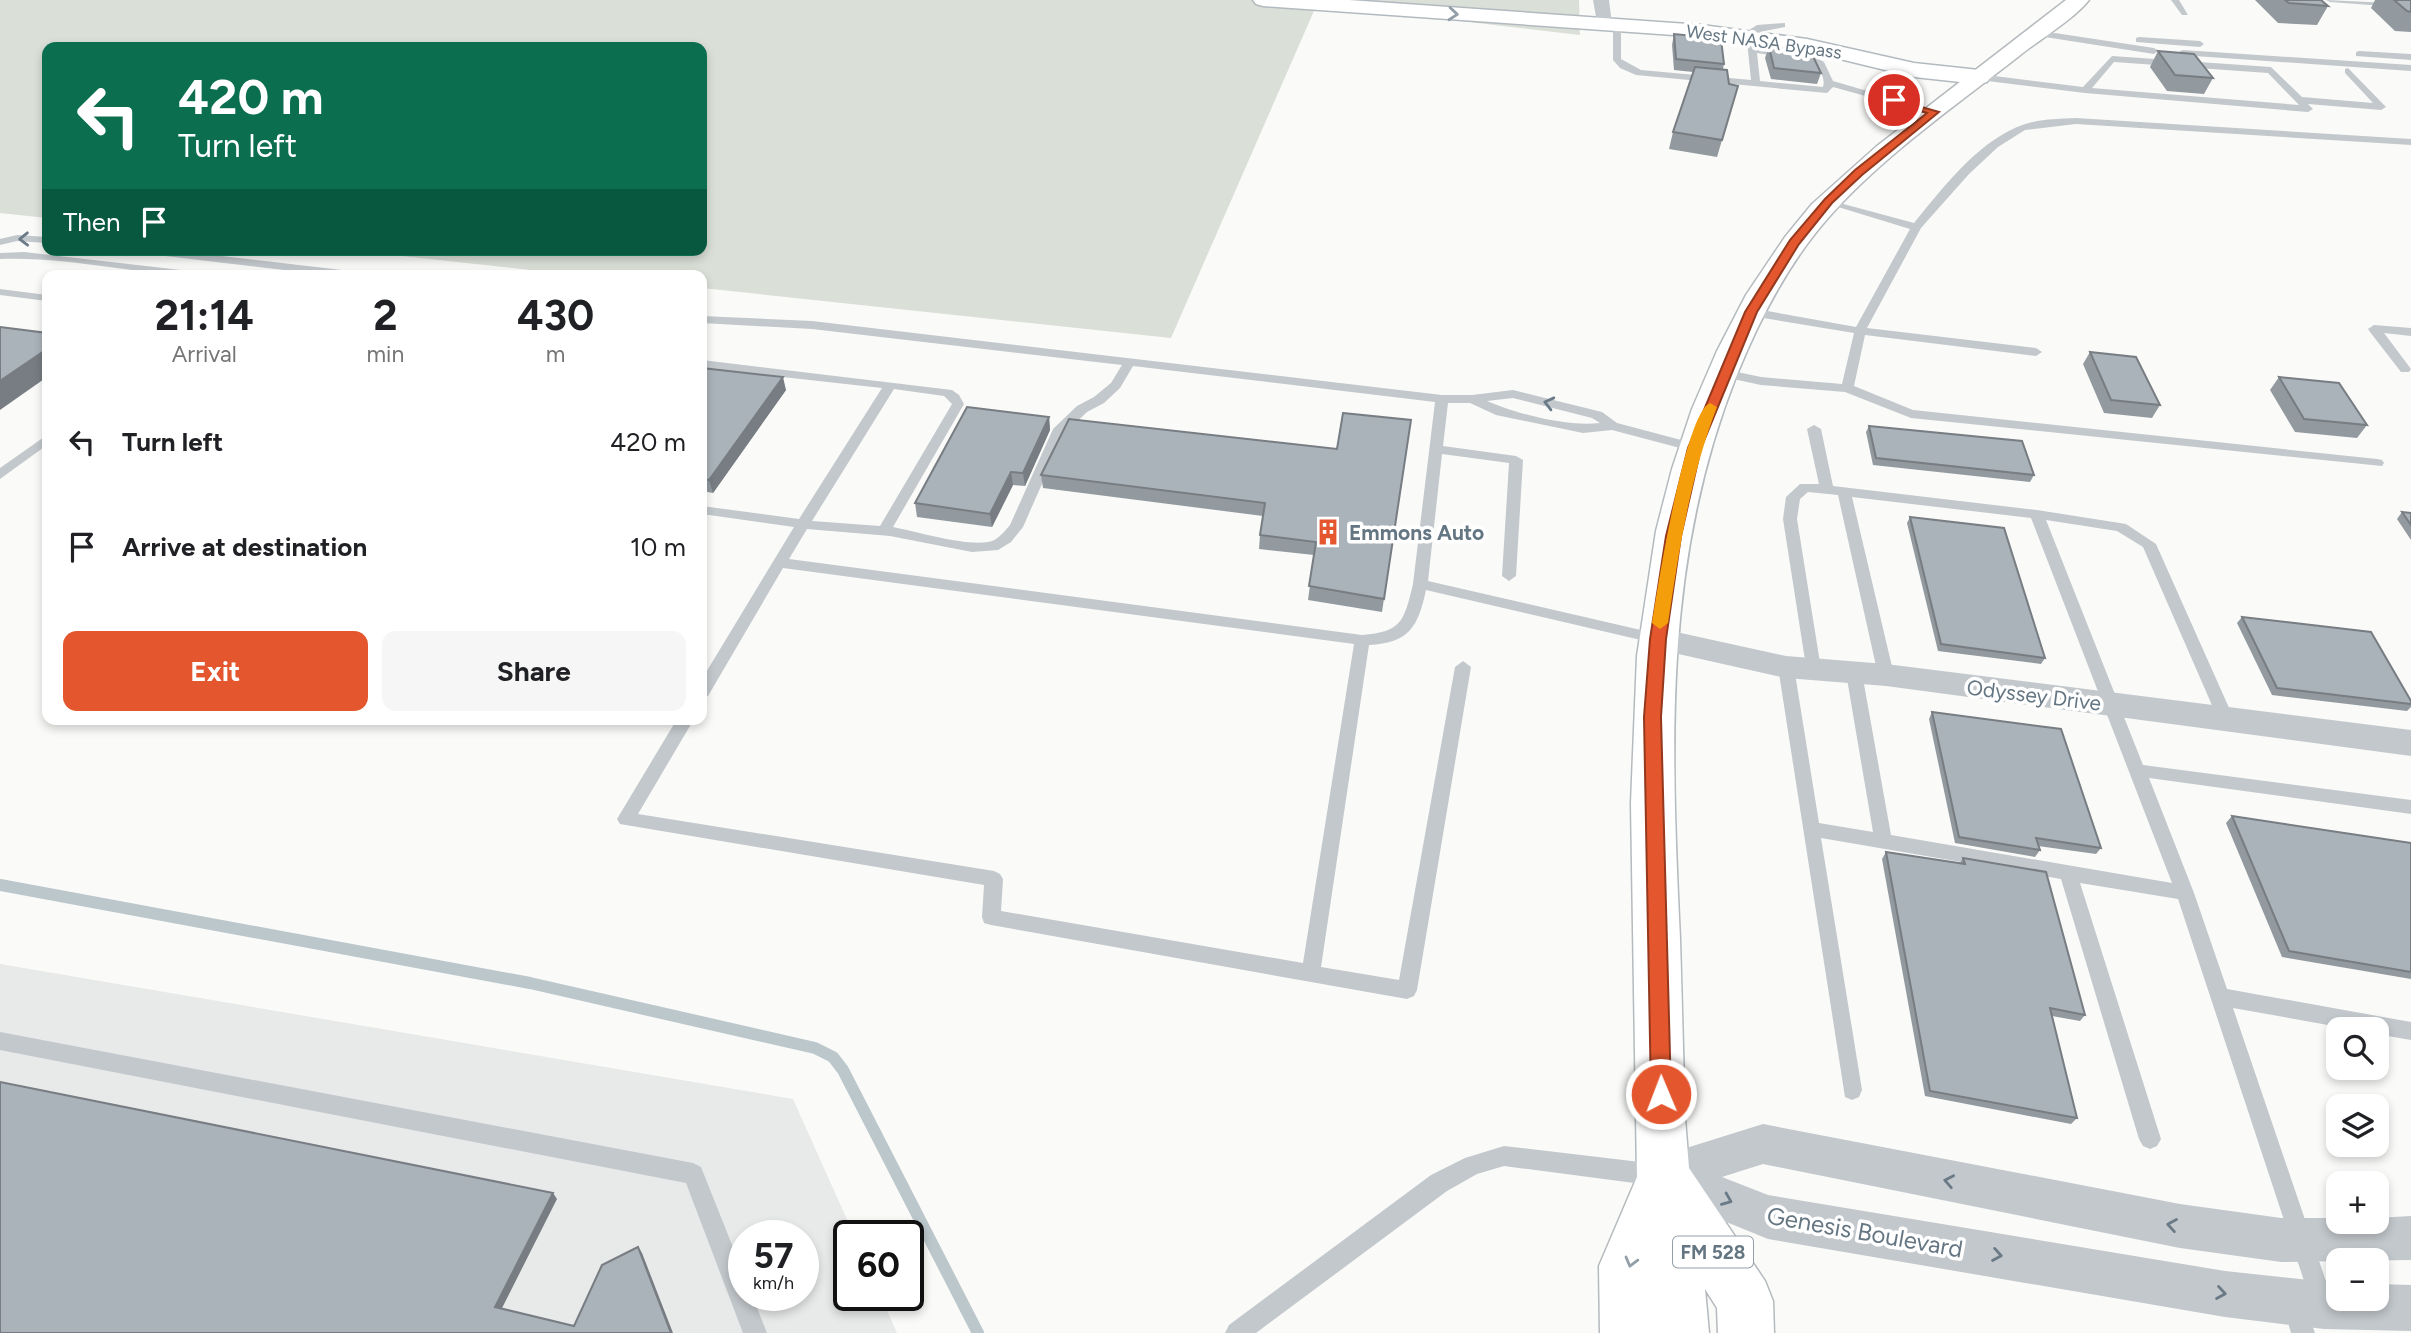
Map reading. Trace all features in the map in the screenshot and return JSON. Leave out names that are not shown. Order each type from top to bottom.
[{"type":"main road","name":"West NASA Bypass","points":[[1263,0],[1606,14],[1706,15],[1782,25],[1919,53],[1979,77]]},
{"type":"main road","name":"West NASA Bypass","points":[[1492,0],[1606,14],[1751,43],[1852,54],[1914,70],[1979,77]]},
{"type":"main road","name":"FM 528","points":[[1681,1333],[1663,1175],[1653,717],[1658,639],[1673,536],[1695,448],[1723,373],[1751,312],[1794,242],[1829,201],[1934,112],[2079,0]]},
{"type":"main road","name":"FM 528","points":[[1628,1333],[1628,1266],[1663,1175]]},
{"type":"main road","name":"FM 528","points":[[1663,1175],[1745,1301],[1746,1333]]},
{"type":"street","name":"Odyssey Drive","points":[[1658,639],[1799,668],[1886,676],[2411,743]]},
{"type":"street","points":[[1663,1175],[1763,1144],[2180,1226],[2300,1240],[2369,1241],[2411,1238]]},
{"type":"street","name":"Genesis Boulevard","points":[[1663,1175],[1768,1217],[2225,1294],[2307,1314],[2411,1308]]},
{"type":"lane","points":[[2175,0],[2185,13]]},
{"type":"lane","points":[[2330,0],[2411,6]]},
{"type":"lane","points":[[1606,14],[1617,60],[1623,66],[1655,76],[1827,90],[1829,83],[1821,64],[1812,59],[1751,43]]},
{"type":"lane","points":[[1756,84],[1752,30],[1782,25]]},
{"type":"lane","points":[[2035,33],[2137,50],[2411,68]]},
{"type":"lane","points":[[2091,43],[2134,40],[2411,57]]},
{"type":"lane","points":[[2137,50],[2143,61]]},
{"type":"lane","points":[[1979,77],[2085,90],[2308,109],[2271,70],[2112,58],[2085,90]]},
{"type":"lane","points":[[2299,100],[2381,107],[2348,71]]},
{"type":"lane","points":[[1829,83],[1934,112]]},
{"type":"lane","points":[[1847,388],[1854,367],[1860,331],[1916,227],[1944,193],[2006,136],[2040,123],[2102,122],[2411,142]]},
{"type":"lane","points":[[1829,201],[1916,227]]},
{"type":"lane","points":[[0,242],[17,238],[42,240]]},
{"type":"lane","points":[[0,256],[24,255],[154,270]]},
{"type":"lane","points":[[190,256],[312,270]]},
{"type":"lane","points":[[269,270],[274,266]]},
{"type":"lane","points":[[0,292],[42,297]]},
{"type":"lane","points":[[1751,312],[1860,331],[2036,352]]},
{"type":"lane","points":[[707,319],[812,325],[1442,399],[1472,399],[1513,394],[1597,415],[1612,426]]},
{"type":"lane","points":[[2405,369],[2374,329],[2411,332]]},
{"type":"lane","points":[[707,511],[802,524],[884,531],[972,547],[993,547],[1006,539],[1016,527],[1058,432],[1082,409],[1099,400],[1116,384],[1130,362]]},
{"type":"lane","points":[[707,365],[890,385],[948,393],[955,398],[958,404],[884,531]]},
{"type":"lane","points":[[1723,373],[1761,381],[1847,388],[1912,414],[2377,463]]},
{"type":"lane","points":[[707,684],[802,524],[890,385]]},
{"type":"lane","points":[[779,563],[1363,640],[1387,639],[1403,631],[1413,616],[1420,584],[1442,399]]},
{"type":"lane","points":[[1472,399],[1501,412],[1583,429],[1612,426],[1695,448]]},
{"type":"lane","points":[[1814,429],[1826,489]]},
{"type":"lane","points":[[0,475],[42,443]]},
{"type":"lane","points":[[1436,449],[1516,460],[1508,576]]},
{"type":"lane","points":[[1852,1090],[1811,829],[1790,519],[1793,497],[1805,487],[2037,514],[2121,527],[2149,544],[2226,719]]},
{"type":"lane","points":[[1844,491],[1886,676]]},
{"type":"lane","points":[[2037,514],[2109,705],[2185,893],[2221,998],[2300,1240],[2307,1314]]},
{"type":"lane","points":[[1420,584],[1658,639]]},
{"type":"lane","points":[[1311,972],[1363,640]]},
{"type":"lane","points":[[682,725],[626,819],[994,879],[990,917],[1407,990],[1463,667]]},
{"type":"lane","points":[[1854,673],[1883,841]]},
{"type":"lane","points":[[2135,770],[2411,807]]},
{"type":"lane","points":[[1811,829],[2069,876],[2185,893]]},
{"type":"lane","points":[[2069,876],[2150,1139]]},
{"type":"lane","points":[[2221,998],[2411,1031]]},
{"type":"lane","points":[[0,1041],[693,1174],[755,1333]]},
{"type":"lane","points":[[1237,1333],[1439,1183],[1481,1161],[1504,1156],[1663,1175]]},
{"type":"shaded area","points":[[0,0],[1579,0],[1580,35],[1317,4],[1171,338],[707,289],[707,270],[531,270],[402,256],[707,256],[707,42],[42,42],[42,217],[0,213]]},
{"type":"shaded area","points":[[0,964],[793,1099],[847,1220],[833,1220],[833,1311],[887,1311],[897,1333],[0,1333]]},
{"type":"building","points":[[2285,0],[2321,0],[2328,6],[2289,3]]},
{"type":"building","points":[[2394,0],[2411,0],[2411,12],[2407,11]]},
{"type":"building","points":[[1709,30],[1720,31],[1724,64],[1676,59],[1674,34],[1706,37]]},
{"type":"building","points":[[1769,47],[1811,52],[1821,73],[1774,68]]},
{"type":"building","points":[[2158,51],[2194,54],[2213,78],[2175,75]]},
{"type":"building","points":[[1695,67],[1727,70],[1729,84],[1738,86],[1722,140],[1673,132]]},
{"type":"building","points":[[0,327],[42,332],[42,352],[0,381]]},
{"type":"building","points":[[2090,352],[2136,357],[2160,405],[2111,400]]},
{"type":"building","points":[[707,369],[783,377],[709,480]]},
{"type":"building","points":[[2279,377],[2339,383],[2367,425],[2304,419]]},
{"type":"building","points":[[967,407],[1049,417],[1023,473],[1011,472],[990,514],[915,503]]},
{"type":"building","name":"Emmons Auto","points":[[1343,413],[1411,420],[1384,599],[1309,586],[1316,542],[1260,535],[1265,503],[1041,475],[1069,419],[1337,449]]},
{"type":"building","points":[[1869,426],[2022,441],[2034,475],[1876,458]]},
{"type":"building","points":[[2402,512],[2411,513],[2411,525]]},
{"type":"building","points":[[1910,517],[2004,528],[2045,658],[1941,644]]},
{"type":"building","points":[[2242,617],[2371,632],[2411,704],[2277,688]]},
{"type":"building","points":[[1932,712],[2061,729],[2101,848],[2036,838],[2040,850],[1959,837]]},
{"type":"building","points":[[2232,816],[2411,843],[2411,972],[2289,951]]},
{"type":"building","points":[[1886,852],[1965,864],[1963,858],[2046,872],[2085,1015],[2050,1008],[2077,1118],[1930,1091]]},
{"type":"building","points":[[0,1082],[553,1193],[495,1307],[574,1326],[602,1265],[638,1247],[671,1333],[0,1333]]},
{"type":"waterway","points":[[0,885],[530,983],[815,1048],[833,1057],[843,1070],[978,1333]]},
{"type":"slow traffic","points":[[1660,623],[1673,536],[1695,448],[1710,407]]},
{"type":"place","name":"Emmons Auto","points":[[1328,532]]},
{"type":"route","points":[[1661,1094],[1653,717],[1658,639],[1673,536],[1695,448],[1713,398],[1751,312],[1773,275],[1794,242],[1829,201],[1934,112],[1894,100]]}]
